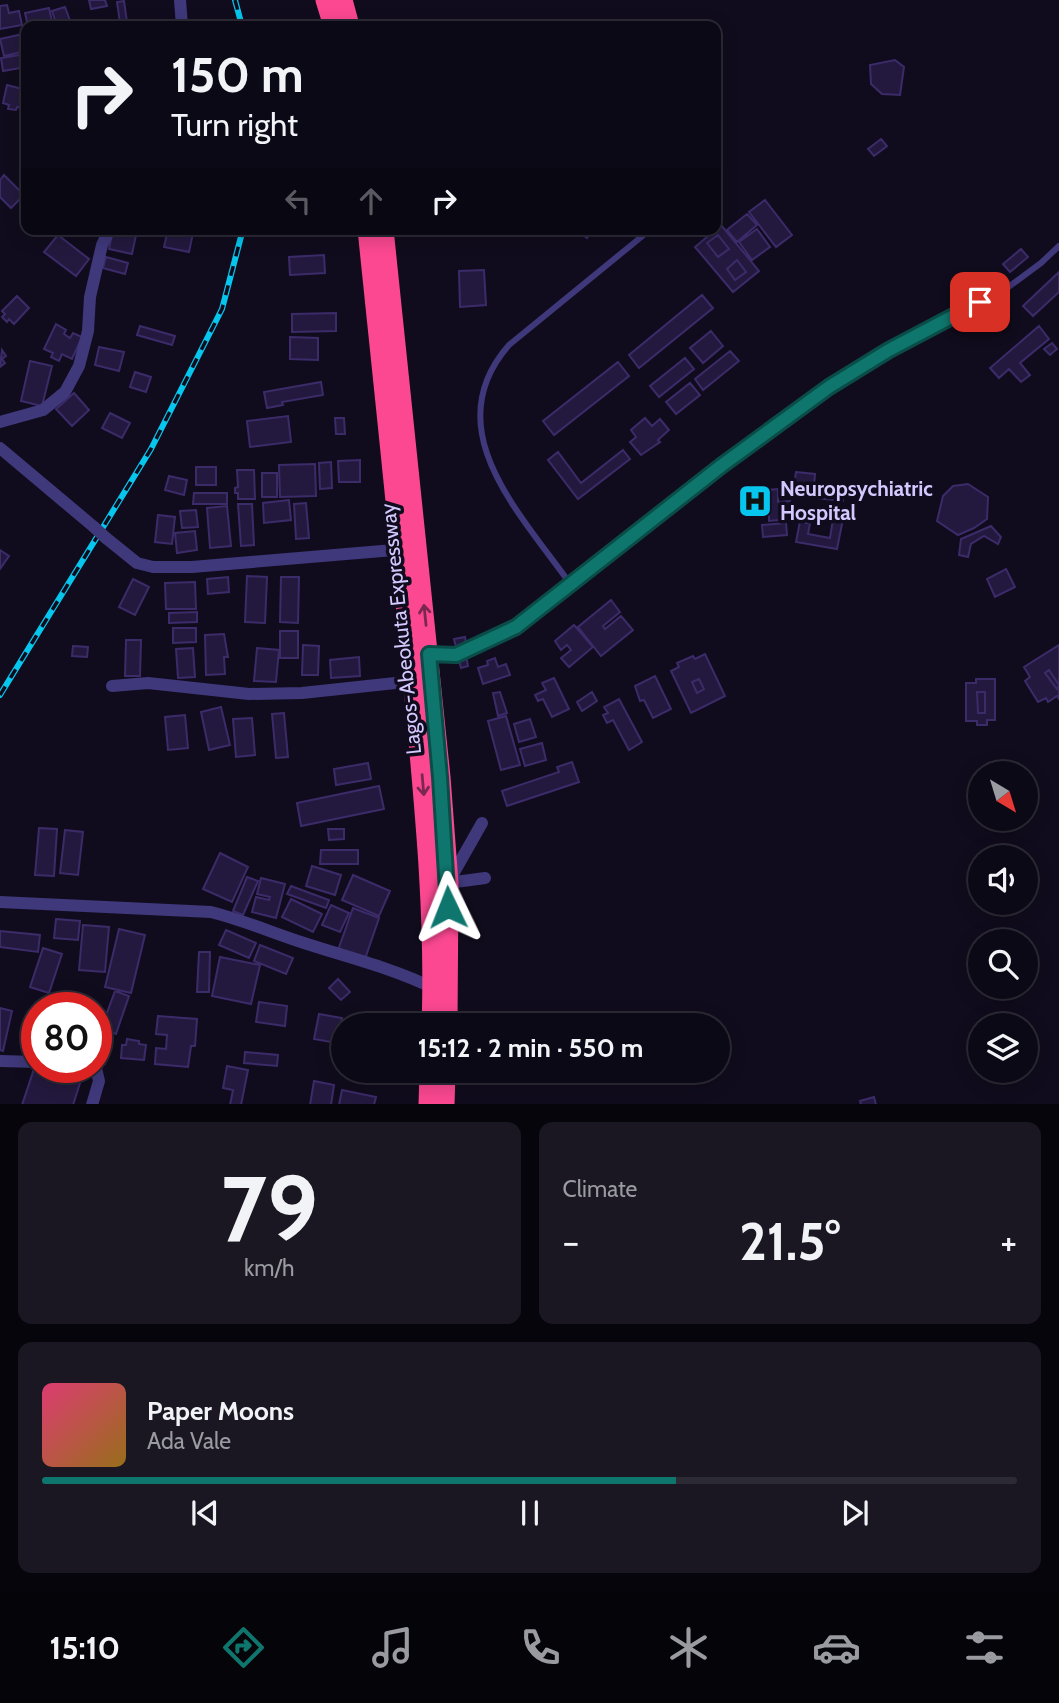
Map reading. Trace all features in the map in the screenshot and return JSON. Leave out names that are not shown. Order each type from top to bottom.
[{"type":"highway","points":[[326,0],[332,21]]},
{"type":"highway","points":[[342,0],[348,21]]},
{"type":"highway","name":"Lagos-Abeokuta Expressway","points":[[369,235],[402,552],[432,894],[432,1013]]},
{"type":"highway","name":"Lagos-Abeokuta Expressway","points":[[384,235],[429,654],[448,883],[447,1013]]},
{"type":"highway","points":[[429,1104],[430,1083]]},
{"type":"highway","points":[[444,1104],[445,1083]]},
{"type":"street","points":[[180,0],[182,21]]},
{"type":"street","points":[[0,422],[43,410],[65,392],[79,366],[88,331],[90,297],[102,245],[107,235]]},
{"type":"street","points":[[0,448],[137,564],[153,567],[192,567],[394,550],[402,552]]},
{"type":"street","points":[[111,686],[148,683],[249,694],[302,693],[414,681]]},
{"type":"street","points":[[448,883],[482,823]]},
{"type":"street","points":[[448,883],[485,877]]},
{"type":"street","points":[[0,902],[211,912],[411,977],[433,988]]},
{"type":"street","points":[[0,1061],[21,1062]]},
{"type":"street","points":[[92,1104],[98,1083]]},
{"type":"lane","points":[[571,585],[503,489],[489,461],[480,433],[480,407],[484,385],[496,361],[509,345],[644,235]]},
{"type":"lane","points":[[429,654],[456,655],[516,627],[721,466],[829,387],[889,350],[1003,291],[1059,246]]},
{"type":"building","points":[[89,0],[105,0],[107,6],[91,9]]},
{"type":"building","points":[[124,1],[127,21],[120,21],[117,2]]},
{"type":"building","points":[[7,5],[9,13],[19,11],[21,25],[0,29],[0,6]]},
{"type":"building","points":[[65,7],[70,21],[55,21],[52,11]]},
{"type":"building","points":[[49,8],[52,21],[27,21],[25,13]]},
{"type":"building","points":[[21,34],[21,52],[4,56],[0,39]]},
{"type":"building","points":[[21,55],[21,68],[3,71],[1,58]]},
{"type":"building","points":[[895,60],[904,67],[900,95],[882,94],[871,84],[870,65]]},
{"type":"building","points":[[7,85],[21,89],[21,108],[8,109],[9,105],[3,103]]},
{"type":"building","points":[[881,139],[887,146],[874,156],[868,149]]},
{"type":"building","points":[[4,175],[21,192],[21,198],[11,208],[0,197],[0,180]]},
{"type":"building","points":[[765,200],[792,235],[776,247],[749,212]]},
{"type":"building","points":[[747,214],[757,225],[737,242],[727,230]]},
{"type":"building","points":[[721,225],[759,271],[733,292],[695,247],[709,235],[718,235],[721,235]],"holes":[[[718,235],[729,249],[718,257],[707,243]],[[737,260],[746,272],[735,280],[727,269]]]},
{"type":"building","points":[[757,229],[770,247],[752,260],[739,242]]},
{"type":"building","points":[[58,235],[89,259],[76,276],[44,252]]},
{"type":"building","points":[[112,235],[136,235],[132,254],[109,249]]},
{"type":"building","points":[[167,235],[193,235],[189,252],[164,247]]},
{"type":"building","points":[[718,235],[729,249],[718,257],[707,243]]},
{"type":"building","points":[[1021,249],[1028,257],[1010,272],[1003,264]]},
{"type":"building","points":[[324,255],[325,273],[290,275],[289,257]]},
{"type":"building","points":[[106,257],[128,263],[125,274],[103,268]]},
{"type":"building","points":[[737,260],[746,272],[735,280],[727,269]]},
{"type":"building","points":[[484,270],[486,305],[460,307],[459,271]]},
{"type":"building","points":[[1059,272],[1059,292],[1033,316],[1023,306]]},
{"type":"building","points":[[702,295],[713,308],[639,368],[629,355]]},
{"type":"building","points":[[17,296],[29,308],[14,324],[2,317],[5,314],[2,311]]},
{"type":"building","points":[[336,313],[336,331],[292,332],[292,314]]},
{"type":"building","points":[[56,324],[66,330],[64,334],[70,338],[73,333],[82,337],[72,359],[62,354],[59,361],[51,357],[53,353],[44,349]]},
{"type":"building","points":[[140,326],[175,336],[172,345],[137,335]]},
{"type":"building","points":[[1039,326],[1049,339],[1020,363],[1030,375],[1021,382],[1009,369],[999,378],[990,368]]},
{"type":"building","points":[[711,331],[723,346],[703,363],[690,348]]},
{"type":"building","points":[[290,337],[318,338],[318,360],[290,359]]},
{"type":"building","points":[[1052,343],[1057,349],[1050,355],[1044,349]]},
{"type":"building","points":[[99,347],[124,352],[119,371],[95,365]]},
{"type":"building","points":[[2,350],[6,356],[2,359],[5,363],[0,367]]},
{"type":"building","points":[[730,351],[739,361],[703,390],[695,379]]},
{"type":"building","points":[[685,358],[694,369],[659,397],[650,386]]},
{"type":"building","points":[[30,361],[52,366],[42,406],[21,401]]},
{"type":"building","points":[[618,362],[629,376],[554,435],[543,421]]},
{"type":"building","points":[[135,372],[151,377],[146,392],[130,387]]},
{"type":"building","points":[[321,382],[323,395],[282,402],[283,405],[267,408],[264,392]]},
{"type":"building","points":[[690,383],[700,395],[676,414],[666,402]]},
{"type":"building","points":[[74,393],[89,410],[72,426],[56,409]]},
{"type":"building","points":[[110,413],[130,423],[122,438],[102,428]]},
{"type":"building","points":[[288,416],[291,442],[250,447],[247,421]]},
{"type":"building","points":[[335,418],[344,418],[345,434],[336,434]]},
{"type":"building","points":[[645,418],[652,426],[660,419],[669,430],[658,440],[660,442],[641,455],[630,442],[636,437],[631,430]]},
{"type":"building","points":[[623,450],[630,459],[578,499],[548,460],[558,452],[581,483]]},
{"type":"building","points":[[360,460],[360,482],[339,482],[338,461]]},
{"type":"building","points":[[331,462],[332,488],[320,489],[319,463]]},
{"type":"building","points":[[315,464],[316,496],[280,497],[279,465]]},
{"type":"building","points":[[196,467],[216,467],[216,485],[196,485]]},
{"type":"building","points":[[237,470],[254,470],[255,499],[238,499],[238,493],[235,493],[235,488],[238,487]]},
{"type":"building","points":[[796,472],[815,474],[814,486],[844,490],[843,501],[807,497],[808,487],[794,485]]},
{"type":"building","points":[[262,473],[277,473],[277,497],[262,497]]},
{"type":"building","points":[[169,476],[187,480],[184,495],[165,490]]},
{"type":"building","points":[[968,484],[988,497],[987,519],[958,535],[937,521],[943,496],[953,486]]},
{"type":"building","points":[[778,489],[778,502],[790,501],[790,514],[779,515],[779,520],[769,521],[769,515],[746,515],[745,503],[766,502],[766,490]]},
{"type":"building","points":[[194,493],[227,493],[227,504],[193,504]]},
{"type":"building","points":[[289,500],[291,520],[264,523],[263,503]]},
{"type":"building","points":[[306,503],[309,538],[296,539],[294,504]]},
{"type":"building","points":[[238,504],[252,504],[254,545],[241,546]]},
{"type":"building","points":[[227,506],[231,546],[210,548],[207,508]]},
{"type":"building","points":[[832,507],[845,509],[837,549],[796,542],[801,516],[807,517],[806,523],[810,523],[808,534],[830,538],[833,519],[829,518]]},
{"type":"building","points":[[196,510],[198,527],[182,528],[180,511]]},
{"type":"building","points":[[158,515],[175,517],[172,544],[155,542]]},
{"type":"building","points":[[786,523],[787,535],[763,537],[762,525]]},
{"type":"building","points":[[991,526],[1001,537],[998,544],[984,536],[971,544],[968,557],[959,555],[961,539]]},
{"type":"building","points":[[195,531],[197,550],[177,553],[175,533]]},
{"type":"building","points":[[0,550],[9,556],[0,569]]},
{"type":"building","points":[[1006,569],[1015,587],[995,597],[987,579]]},
{"type":"building","points":[[247,576],[267,577],[265,623],[245,622]]},
{"type":"building","points":[[228,577],[229,592],[208,594],[207,579]]},
{"type":"building","points":[[281,577],[299,577],[298,623],[280,622]]},
{"type":"building","points":[[133,579],[149,587],[135,615],[119,607]]},
{"type":"building","points":[[195,582],[196,609],[166,609],[165,583]]},
{"type":"building","points":[[611,600],[620,612],[603,626],[605,629],[621,616],[633,630],[601,656],[578,627]]},
{"type":"building","points":[[197,612],[197,622],[169,623],[169,613]]},
{"type":"building","points":[[574,625],[593,647],[569,667],[561,658],[571,650],[567,645],[561,650],[555,641]]},
{"type":"building","points":[[173,628],[196,628],[196,642],[173,643]]},
{"type":"building","points":[[280,631],[298,631],[298,658],[280,658]]},
{"type":"building","points":[[224,634],[228,657],[224,657],[225,674],[206,675],[205,635]]},
{"type":"building","points":[[465,637],[467,648],[457,651],[454,639]]},
{"type":"building","points":[[126,640],[141,640],[140,676],[125,676]]},
{"type":"building","points":[[303,645],[319,646],[318,675],[302,675]]},
{"type":"building","points":[[1059,645],[1059,685],[1049,670],[1045,673],[1057,689],[1059,688],[1059,699],[1057,696],[1048,702],[1046,698],[1038,702],[1025,681],[1030,677],[1024,667]]},
{"type":"building","points":[[73,646],[88,647],[87,657],[72,656]]},
{"type":"building","points":[[193,648],[195,677],[178,678],[176,649]]},
{"type":"building","points":[[257,648],[279,650],[276,682],[254,681]]},
{"type":"building","points":[[705,654],[725,696],[691,713],[671,671],[679,667],[677,663],[693,656],[695,659]],"holes":[[[699,679],[704,689],[697,693],[692,682]]]},
{"type":"building","points":[[466,655],[468,666],[461,668],[458,657]]},
{"type":"building","points":[[359,657],[360,676],[331,678],[330,660]]},
{"type":"building","points":[[495,658],[498,667],[506,664],[510,675],[483,684],[478,668],[488,665],[487,661]]},
{"type":"building","points":[[1049,670],[1059,685],[1057,689],[1045,673]]},
{"type":"building","points":[[655,676],[671,709],[653,718],[644,700],[640,701],[635,686]]},
{"type":"building","points":[[554,678],[569,709],[552,717],[543,699],[538,701],[535,695],[546,690],[542,683]]},
{"type":"building","points":[[699,679],[704,689],[697,693],[692,682]]},
{"type":"building","points":[[976,679],[995,679],[995,720],[987,720],[987,725],[966,721],[966,683],[976,683]],"holes":[[[977,692],[985,692],[985,713],[978,713]]]},
{"type":"building","points":[[500,692],[507,713],[498,716],[493,693]]},
{"type":"building","points":[[592,692],[597,701],[582,711],[577,702]]},
{"type":"building","points":[[977,692],[985,692],[985,713],[978,713]]},
{"type":"building","points":[[619,699],[642,742],[629,750],[613,720],[607,723],[603,715],[608,713],[604,707]]},
{"type":"building","points":[[221,707],[230,745],[209,750],[201,712]]},
{"type":"building","points":[[284,713],[288,757],[276,758],[272,714]]},
{"type":"building","points":[[185,715],[188,748],[168,750],[165,717]]},
{"type":"building","points":[[506,716],[520,765],[501,770],[488,721]]},
{"type":"building","points":[[252,718],[255,755],[236,757],[233,719]]},
{"type":"building","points":[[530,719],[536,737],[519,742],[514,724]]},
{"type":"building","points":[[542,743],[546,760],[525,766],[520,749]]},
{"type":"building","points":[[572,762],[579,782],[507,806],[502,791],[559,772],[557,767]]},
{"type":"building","points":[[368,763],[371,779],[336,785],[334,769]]},
{"type":"building","points":[[379,786],[384,809],[301,826],[297,803]]},
{"type":"building","points":[[39,828],[57,829],[54,876],[35,875]]},
{"type":"building","points":[[328,829],[344,829],[344,839],[329,840]]},
{"type":"building","points":[[65,830],[83,832],[78,875],[60,873]]},
{"type":"building","points":[[321,850],[358,850],[358,864],[320,864]]},
{"type":"building","points":[[220,853],[248,867],[232,902],[203,889]]},
{"type":"building","points":[[312,866],[341,875],[335,895],[306,886]]},
{"type":"building","points":[[353,875],[390,891],[379,916],[342,900]]},
{"type":"building","points":[[247,877],[258,881],[243,915],[233,911]]},
{"type":"building","points":[[261,878],[285,884],[276,918],[252,912],[256,897],[269,900],[270,897],[257,894]]},
{"type":"building","points":[[291,886],[329,900],[326,908],[287,894]]},
{"type":"building","points":[[291,899],[322,914],[313,932],[282,917]]},
{"type":"building","points":[[331,905],[349,913],[340,932],[322,925]]},
{"type":"building","points":[[353,908],[379,918],[365,959],[338,950]]},
{"type":"building","points":[[56,919],[80,921],[78,940],[54,938]]},
{"type":"building","points":[[83,925],[109,927],[105,972],[79,970]]},
{"type":"building","points":[[119,929],[145,935],[131,993],[105,987]]},
{"type":"building","points":[[226,930],[256,943],[249,958],[219,945]]},
{"type":"building","points":[[0,931],[40,935],[38,952],[0,947]]},
{"type":"building","points":[[260,945],[293,958],[286,974],[254,961]]},
{"type":"building","points":[[43,948],[62,954],[49,992],[30,987]]},
{"type":"building","points":[[199,952],[210,952],[209,992],[197,992]]},
{"type":"building","points":[[220,957],[260,965],[251,1004],[212,996]]},
{"type":"building","points":[[338,979],[350,992],[341,1000],[329,988]]},
{"type":"building","points":[[115,991],[129,996],[116,1034],[112,1033],[112,999]]},
{"type":"building","points":[[259,1002],[287,1006],[285,1026],[256,1022]]},
{"type":"building","points":[[0,1008],[12,1011],[3,1051],[0,1050]]},
{"type":"building","points":[[319,1014],[331,1016],[331,1042],[314,1039]]},
{"type":"building","points":[[158,1016],[197,1019],[195,1046],[191,1046],[188,1067],[155,1064],[156,1048],[166,1049],[167,1035],[156,1034]]},
{"type":"building","points":[[127,1039],[146,1045],[144,1060],[121,1058],[122,1045],[126,1045]]},
{"type":"building","points":[[245,1052],[278,1055],[277,1066],[244,1063]]},
{"type":"building","points":[[227,1066],[248,1070],[241,1104],[230,1104],[233,1090],[223,1088]]},
{"type":"building","points":[[314,1081],[334,1085],[331,1104],[310,1104]]},
{"type":"building","points":[[29,1083],[80,1083],[73,1104],[22,1104]]},
{"type":"building","points":[[342,1090],[376,1097],[374,1104],[339,1104]]},
{"type":"building","points":[[874,1097],[876,1104],[861,1104],[860,1101]]},
{"type":"railway","points":[[235,0],[241,21]]},
{"type":"railway","points":[[0,695],[151,449],[222,309],[241,235]]},
{"type":"place","name":"Neuropsychiatric Hospital","points":[[755,501]]},
{"type":"route","points":[[448,907],[429,654],[456,655],[516,627],[721,466],[829,387],[889,350],[980,302]]}]
